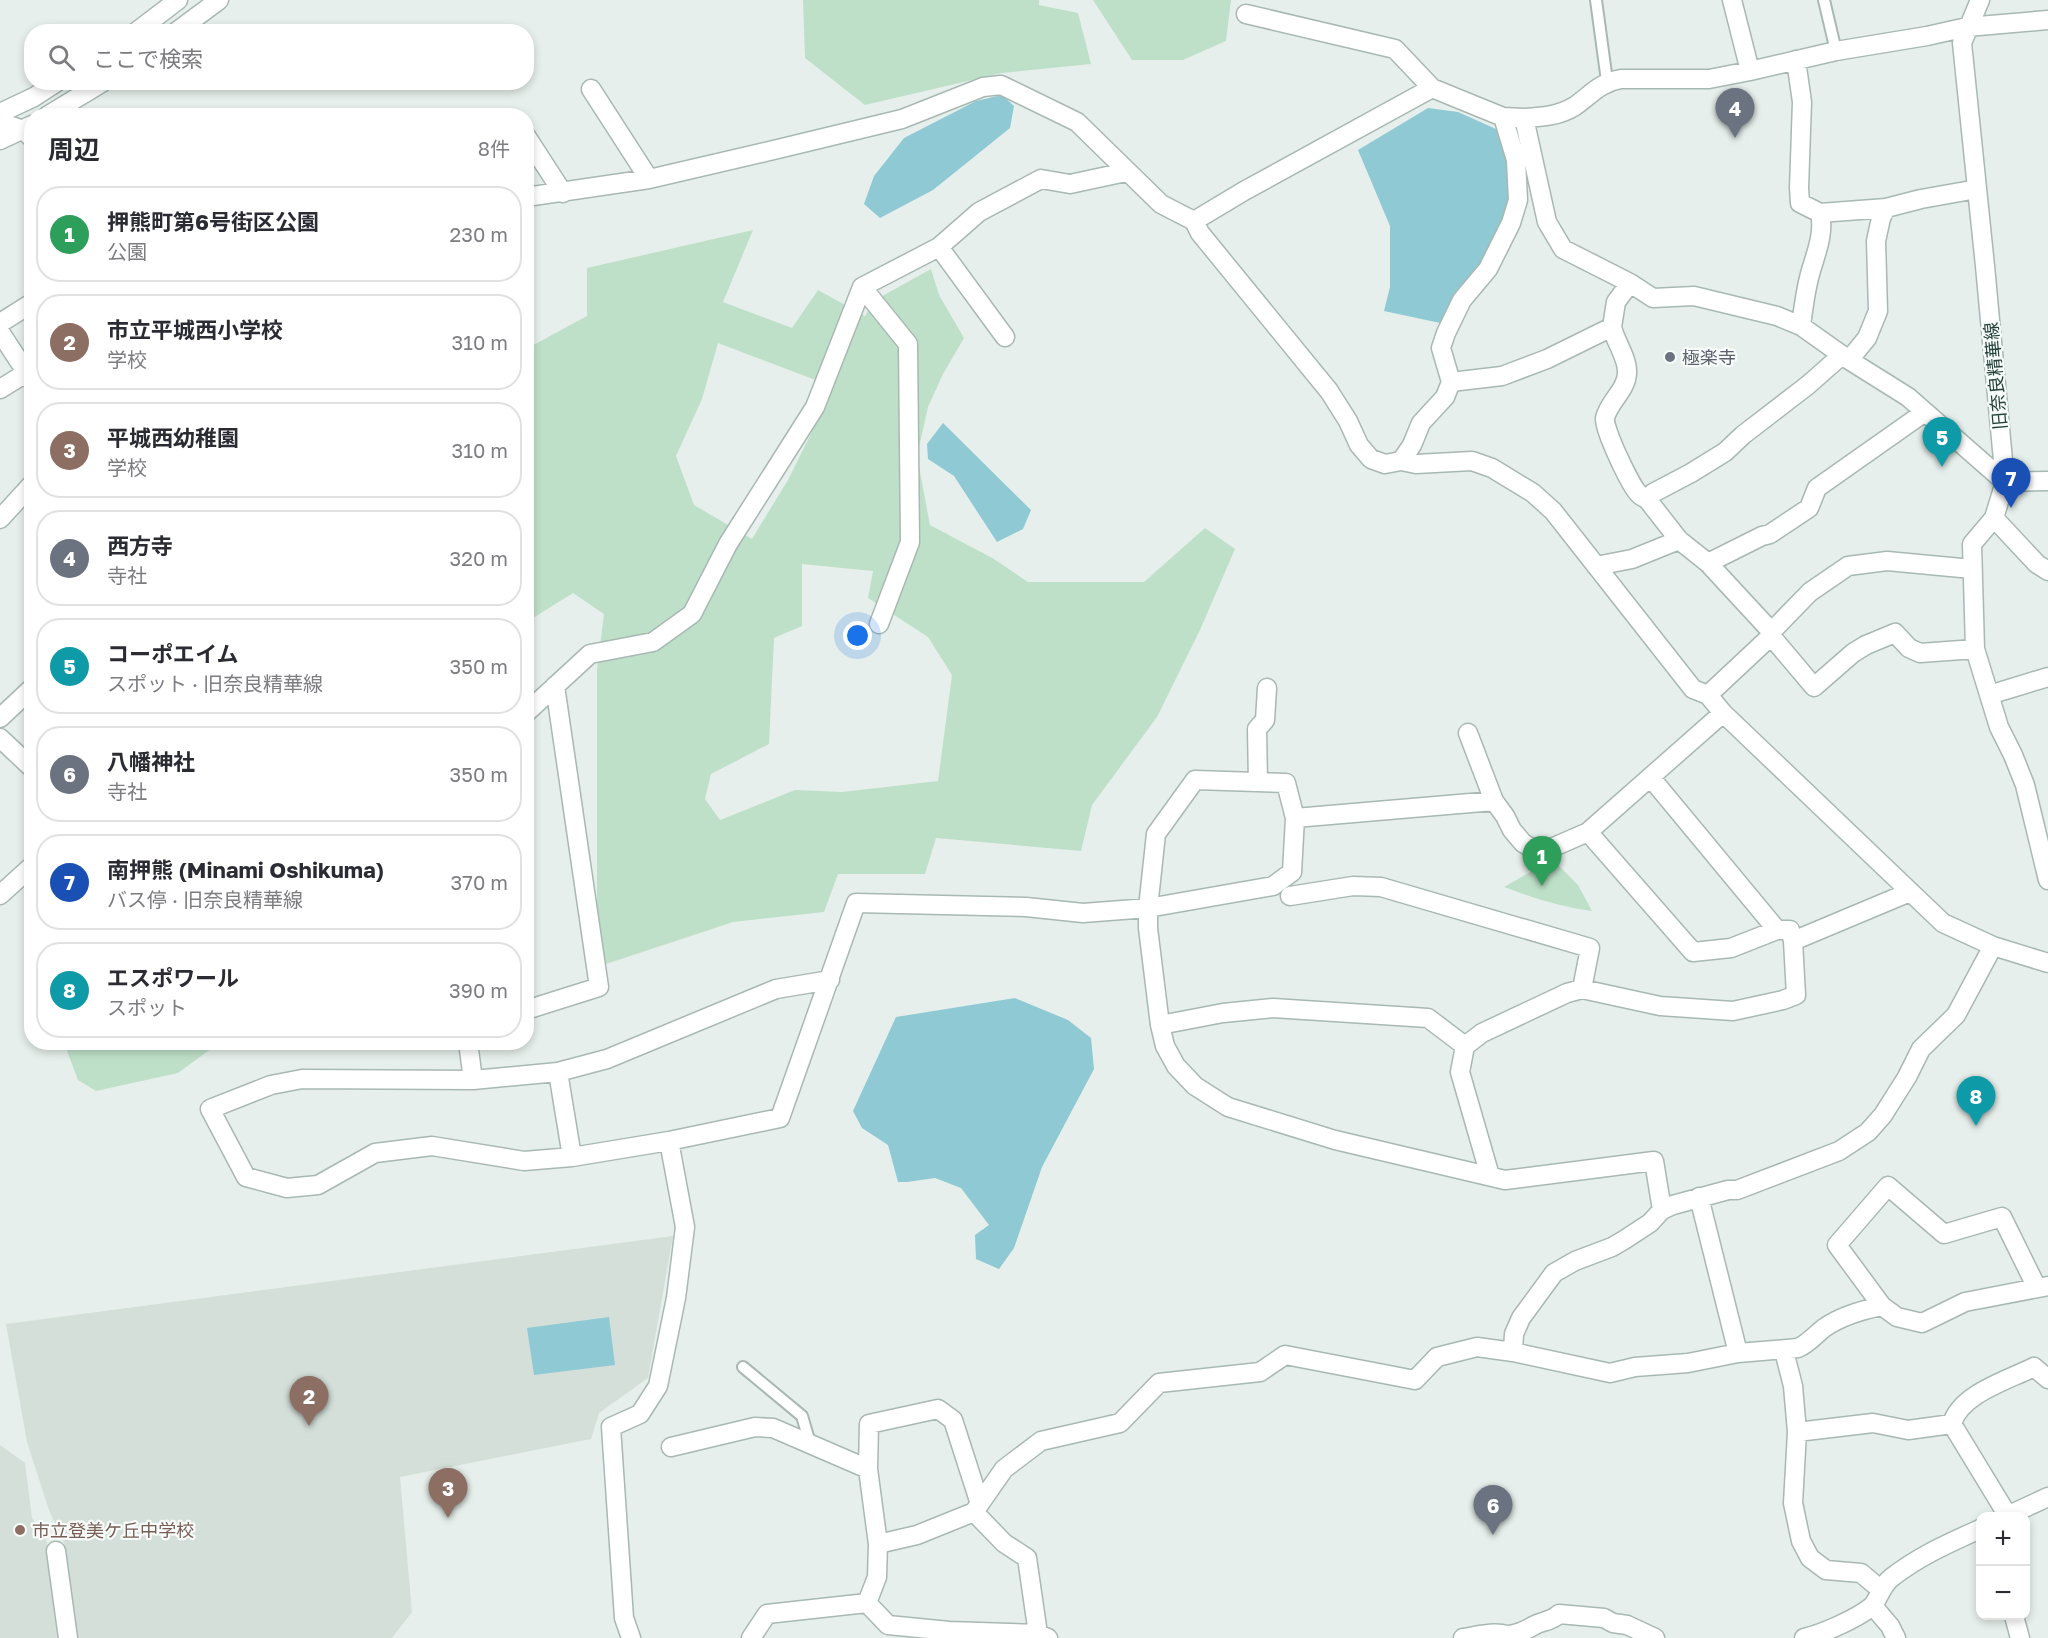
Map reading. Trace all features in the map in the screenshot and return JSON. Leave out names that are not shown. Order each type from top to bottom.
[{"type":"street","points":[[146,24],[178,0]]},
{"type":"street","points":[[187,24],[219,0]]},
{"type":"street","points":[[1732,0],[1750,70]]},
{"type":"street","name":"旧奈良精華線","points":[[1980,0],[1962,43],[2005,482],[1994,518],[1972,544],[1975,649],[1999,727],[2025,785],[2048,880]]},
{"type":"street","points":[[1246,14],[1395,49],[1432,88],[1503,117],[1524,118],[1552,116],[1573,107],[1607,81],[1709,79],[1836,51],[1967,27],[2048,20]]},
{"type":"street","points":[[1796,60],[1802,102],[1800,203],[1820,213],[1886,208],[1977,189]]},
{"type":"street","points":[[534,196],[648,179],[902,119],[983,87],[1002,85],[1077,122],[1161,204],[1194,221],[1200,233],[1329,391],[1348,421],[1359,445],[1371,459],[1386,464],[1401,461],[1416,464],[1472,461],[1492,468],[1533,493],[1553,512],[1693,689],[1708,695],[1723,713],[1943,923],[1993,946],[2048,963]]},
{"type":"street","points":[[1194,221],[1432,88]]},
{"type":"street","points":[[591,89],[648,179]]},
{"type":"street","points":[[0,113],[45,90]]},
{"type":"street","points":[[60,108],[90,90]]},
{"type":"street","points":[[1401,461],[1412,445],[1421,423],[1445,397],[1451,382],[1441,348],[1461,300],[1488,269],[1511,224],[1518,200],[1516,160],[1503,117]]},
{"type":"street","points":[[1524,118],[1548,222],[1563,249],[1630,283],[1653,298],[1694,296],[1777,316],[1801,326],[1908,397],[2005,482],[2048,481]]},
{"type":"street","points":[[0,122],[24,129]]},
{"type":"street","points":[[0,140],[24,133]]},
{"type":"street","points":[[534,149],[562,193]]},
{"type":"street","points":[[534,705],[591,654],[653,642],[692,614],[728,544],[815,407],[862,287],[939,247],[979,212],[1041,179],[1070,184],[1126,172]]},
{"type":"street","points":[[1647,499],[1653,493],[1725,452],[1743,435],[1846,357],[1866,338],[1878,311],[1876,241],[1881,218],[1886,208]]},
{"type":"street","points":[[1801,326],[1809,279],[1821,234],[1820,213]]},
{"type":"street","points":[[939,247],[1005,337]]},
{"type":"street","points":[[1630,283],[1616,302],[1612,327],[1628,372],[1625,383],[1605,419],[1610,438],[1638,494],[1647,499],[1679,540],[1708,563],[1769,629],[1771,636],[1814,687],[1866,645],[1895,633],[1909,648],[1920,653],[1975,649]]},
{"type":"street","points":[[862,287],[908,344],[910,542],[879,624]]},
{"type":"street","points":[[0,323],[24,308]]},
{"type":"street","points":[[1451,382],[1502,376],[1547,359],[1612,327]]},
{"type":"street","points":[[0,332],[24,369]]},
{"type":"street","points":[[0,389],[24,379]]},
{"type":"street","points":[[1708,563],[1770,534],[1809,508],[1817,488],[1925,412]]},
{"type":"street","points":[[0,519],[24,493]]},
{"type":"street","points":[[1994,518],[2037,564],[2048,571]]},
{"type":"street","points":[[1596,566],[1632,559],[1679,540]]},
{"type":"street","points":[[1708,695],[1771,636],[1773,630],[1810,592],[1848,566],[1887,561],[1972,568]]},
{"type":"street","points":[[1989,694],[2048,676]]},
{"type":"street","points":[[534,1007],[599,987],[555,686]]},
{"type":"street","points":[[1258,782],[1257,729],[1265,720],[1266,688]]},
{"type":"street","points":[[0,718],[24,696]]},
{"type":"street","points":[[1468,733],[1494,801],[1523,843],[1540,853],[1588,832],[1723,713]]},
{"type":"street","points":[[0,738],[24,760]]},
{"type":"street","points":[[1651,778],[1777,930]]},
{"type":"street","points":[[830,980],[776,989],[607,1059],[558,1072],[473,1080],[302,1079],[271,1085],[210,1109],[246,1177],[287,1188],[318,1185],[375,1153],[432,1146],[524,1161],[572,1157],[669,1142],[780,1118],[830,980],[856,903],[1026,907],[1083,913],[1148,908],[1273,886],[1292,872],[1295,818],[1286,783],[1195,780],[1156,834],[1148,908],[1148,928],[1160,1025],[1165,1046],[1176,1066],[1195,1086],[1228,1107],[1335,1140],[1505,1180],[1654,1161],[1662,1210]]},
{"type":"street","points":[[1295,818],[1494,801]]},
{"type":"street","points":[[1490,1176],[1460,1072],[1465,1046],[1482,1033],[1568,993],[1582,989],[1660,1006],[1733,1011],[1796,995],[1793,941],[1790,930],[1777,930],[1731,948],[1693,952],[1588,832]]},
{"type":"street","points":[[0,895],[24,873]]},
{"type":"street","points":[[1290,896],[1353,886],[1382,887],[1590,948],[1582,989]]},
{"type":"street","points":[[1793,941],[1910,892]]},
{"type":"street","points":[[1513,1352],[1514,1334],[1521,1318],[1554,1272],[1612,1247],[1650,1223],[1662,1210],[1673,1205],[1728,1190],[1737,1190],[1839,1150],[1868,1132],[1883,1115],[1907,1077],[1921,1049],[1956,1014],[1993,946]]},
{"type":"street","points":[[1160,1025],[1223,1013],[1285,1008],[1428,1018],[1465,1046]]},
{"type":"street","points":[[469,1050],[473,1080]]},
{"type":"street","points":[[558,1072],[572,1157]]},
{"type":"street","points":[[631,1638],[624,1618],[611,1427],[640,1414],[658,1386],[672,1320],[685,1227],[669,1142]]},
{"type":"street","points":[[1888,1186],[1944,1234],[2002,1217],[2043,1287],[1965,1302],[1922,1323],[1897,1317],[1882,1306],[1837,1245],[1888,1186]]},
{"type":"street","points":[[1699,1197],[1738,1353]]},
{"type":"street","points":[[878,1544],[917,1536],[977,1508],[1004,1469],[1041,1441],[1120,1423],[1159,1383],[1260,1372],[1285,1355],[1415,1380],[1437,1357],[1477,1347],[1513,1352],[1610,1373],[1635,1367],[1688,1363],[1738,1353],[1784,1351],[1798,1348],[1807,1344],[1841,1318],[1882,1306]]},
{"type":"street","points":[[1784,1351],[1793,1386],[1797,1432],[1793,1503],[1801,1541],[1810,1558],[1826,1570],[1861,1573],[1880,1589]]},
{"type":"street","points":[[2006,1512],[1952,1424],[1955,1414],[1966,1402],[1995,1384],[2034,1367],[2048,1379]]},
{"type":"street","points":[[938,1408],[953,1420],[977,1508],[1004,1543],[1027,1558],[1043,1636],[888,1625],[867,1603],[877,1576],[878,1544],[868,1469],[869,1424],[938,1408]]},
{"type":"street","points":[[1797,1432],[1873,1423],[1908,1430],[1952,1424]]},
{"type":"street","points":[[671,1447],[755,1427],[773,1428],[868,1469]]},
{"type":"street","points":[[2016,1512],[2048,1497]]},
{"type":"street","points":[[1804,1638],[1836,1626],[1873,1606],[1880,1589],[1889,1579],[1923,1555],[1976,1532]]},
{"type":"street","points":[[56,1551],[68,1638]]},
{"type":"street","points":[[751,1638],[767,1614],[867,1603]]},
{"type":"street","points":[[1873,1606],[1890,1626],[1896,1638]]},
{"type":"street","points":[[1463,1638],[1489,1634],[1512,1636],[1526,1632],[1533,1625],[1552,1620],[1558,1614],[1604,1618],[1613,1623],[1627,1625],[1655,1638]]},
{"type":"street","points":[[2015,1620],[2020,1638]]},
{"type":"lane","points":[[1596,0],[1607,81]]},
{"type":"lane","points":[[1824,0],[1836,51]]},
{"type":"lane","points":[[743,1366],[802,1416],[810,1443]]},
{"type":"shaded area","points":[[673,1236],[648,1378],[599,1413],[591,1439],[400,1477],[412,1612],[392,1638],[73,1638],[64,1543],[49,1510],[27,1442],[6,1324]]},
{"type":"shaded area","name":"市立登美ケ丘中学校","points":[[0,1445],[25,1463],[32,1518],[47,1542],[57,1638],[0,1638]]},
{"type":"green space","points":[[803,0],[1039,0],[1039,5],[1078,13],[1091,64],[1002,73],[865,105],[805,58]]},
{"type":"green space","points":[[1093,0],[1231,0],[1226,41],[1183,60],[1132,60]]},
{"type":"green space","points":[[753,230],[723,302],[792,328],[818,290],[865,316],[875,300],[931,269],[939,295],[964,338],[943,374],[928,407],[917,456],[930,525],[994,559],[1028,582],[1144,582],[1205,528],[1235,549],[1200,630],[1157,717],[1092,805],[1081,851],[936,838],[925,874],[838,874],[824,912],[733,922],[597,967],[597,670],[604,614],[573,593],[534,617],[534,345],[587,316],[587,268]],"holes":[[[718,343],[834,387],[788,480],[752,539],[694,505],[676,456],[702,399]],[[802,564],[873,571],[868,598],[928,637],[952,675],[938,781],[842,792],[795,790],[720,820],[705,799],[711,774],[769,744],[774,638],[802,626]]]},
{"type":"green space","points":[[1554,861],[1578,885],[1592,911],[1547,902],[1504,887]]},
{"type":"green space","points":[[67,1050],[209,1050],[178,1073],[96,1091],[78,1080]]},
{"type":"water","points":[[1002,95],[1014,106],[1010,128],[933,190],[880,218],[864,204],[874,176],[904,138],[976,101]]},
{"type":"water","points":[[1428,108],[1458,112],[1496,129],[1515,180],[1510,227],[1445,324],[1384,311],[1390,287],[1390,226],[1358,150]]},
{"type":"water","points":[[943,423],[1031,510],[1023,529],[997,542],[954,476],[928,459],[927,444]]},
{"type":"water","points":[[1015,998],[1068,1020],[1091,1038],[1094,1069],[1042,1167],[1014,1248],[999,1269],[976,1259],[975,1235],[989,1225],[961,1188],[935,1178],[898,1182],[888,1145],[862,1128],[853,1111],[896,1017]]},
{"type":"water","points":[[609,1317],[615,1365],[534,1375],[527,1328]]},
{"type":"place","name":"西方寺","points":[[1735,138]]},
{"type":"place","name":"極楽寺","points":[[1670,357]]},
{"type":"place","name":"コーポエイム","points":[[1942,467]]},
{"type":"place","name":"南押熊 (Minami Oshikuma)","points":[[2011,508]]},
{"type":"place","name":"押熊町第6号街区公園","points":[[1542,886]]},
{"type":"place","name":"エスポワール","points":[[1976,1126]]},
{"type":"place","name":"市立平城西小学校","points":[[309,1426]]},
{"type":"place","name":"平城西幼稚園","points":[[448,1518]]},
{"type":"place","name":"市立登美ケ丘中学校","points":[[20,1530]]},
{"type":"place","name":"八幡神社","points":[[1493,1535]]}]
